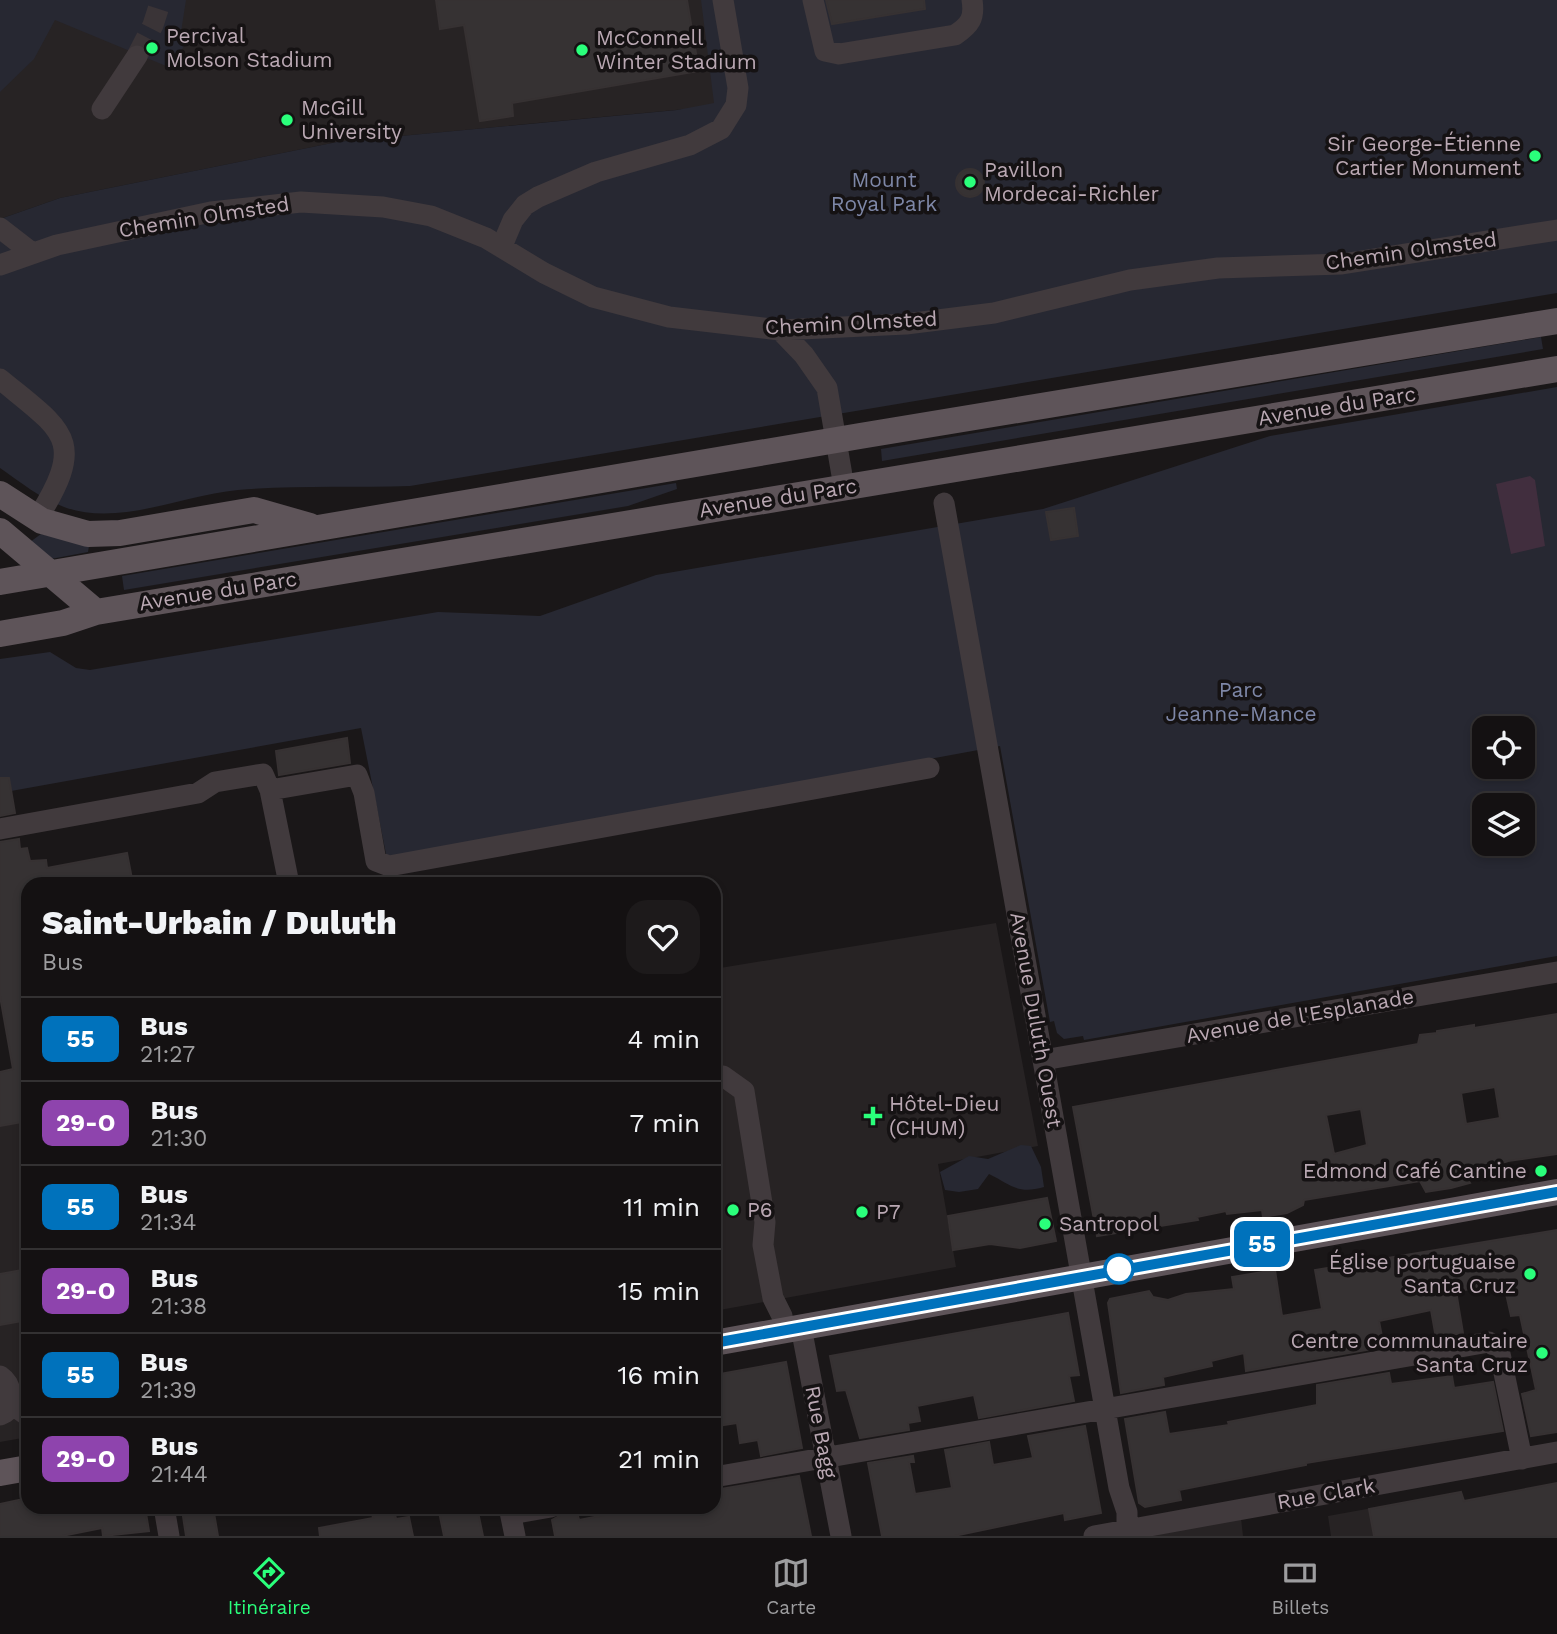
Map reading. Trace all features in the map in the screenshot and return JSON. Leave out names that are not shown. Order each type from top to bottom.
[{"type":"main road","name":"Avenue du Parc","points":[[0,582],[838,439],[1557,321]]},
{"type":"main road","name":"Avenue du Parc","points":[[0,634],[63,624],[96,612],[1557,369]]},
{"type":"main road","points":[[0,494],[41,512],[68,531],[97,535],[254,510],[318,528]]},
{"type":"main road","points":[[0,531],[96,612]]},
{"type":"main road","points":[[721,1341],[789,1324],[1082,1276],[1557,1192]]},
{"type":"main road","points":[[0,1473],[21,1469]]},
{"type":"street","points":[[502,246],[513,220],[525,205],[538,197],[606,168],[690,145],[721,129],[736,105],[737,88],[723,0]]},
{"type":"street","points":[[813,0],[825,51],[839,54],[955,35],[969,26],[974,12],[972,0]]},
{"type":"street","points":[[102,109],[137,56]]},
{"type":"street","name":"Chemin Olmsted","points":[[0,265],[31,253],[110,232],[211,212],[301,202],[383,207],[431,216],[502,246],[544,273],[593,297],[669,317],[780,330],[944,320],[994,313],[1130,280],[1218,268],[1342,264],[1557,230]]},
{"type":"street","points":[[0,228],[31,253]]},
{"type":"street","points":[[780,330],[804,355],[827,388],[838,439],[844,487]]},
{"type":"street","points":[[0,379],[44,413],[57,427],[65,446],[62,473],[41,512]]},
{"type":"street","name":"Avenue Duluth Ouest","points":[[944,503],[1119,1488],[1127,1512],[1127,1532]]},
{"type":"street","points":[[270,790],[357,775],[364,793],[376,861],[389,866],[929,768]]},
{"type":"street","points":[[0,829],[198,793],[215,782],[263,774],[270,790],[288,877]]},
{"type":"street","name":"Avenue de l'Esplanade","points":[[1043,1060],[1557,972]]},
{"type":"street","name":"Rue Bagg","points":[[723,1076],[744,1091],[765,1222],[764,1245],[773,1298],[789,1324],[825,1456],[841,1536]]},
{"type":"street","points":[[721,1476],[1489,1342],[1499,1349],[1522,1459]]},
{"type":"street","points":[[0,1376],[8,1383],[5,1409]]},
{"type":"street","name":"Rue Clark","points":[[1094,1536],[1557,1452]]},
{"type":"street","points":[[165,1514],[169,1536]]},
{"type":"street","points":[[511,1514],[515,1536]]},
{"type":"shaded area","name":"McGill University","points":[[0,0],[712,0],[718,106],[337,142],[60,198],[0,219]]},
{"type":"shaded area","points":[[1530,476],[1535,480],[1545,546],[1511,554],[1496,484]]},
{"type":"shaded area","name":"Hôtel-Dieu (CHUM)","points":[[996,923],[1038,1146],[938,1164],[956,1267],[721,1310],[721,968]]},
{"type":"shaded area","points":[[21,1122],[21,1438],[0,1442],[0,1126]]},
{"type":"shaded area","points":[[1461,1492],[1470,1536],[1331,1536],[1328,1516]]},
{"type":"shaded area","points":[[1240,1509],[1243,1536],[1127,1536]]},
{"type":"green space","name":"Percival Molson Stadium","points":[[0,0],[186,0],[181,32],[182,39],[187,41],[171,68],[55,20],[34,59],[0,92]]},
{"type":"green space","name":"Mount Royal Park","points":[[701,0],[1557,0],[1557,293],[410,486],[238,490],[129,512],[107,513],[64,507],[30,489],[0,468],[0,219],[60,198],[337,142],[677,110],[714,103]]},
{"type":"green space","points":[[1541,337],[1543,349],[882,461],[881,449]]},
{"type":"green space","name":"Parc Jeanne-Mance","points":[[1557,387],[1557,956],[1084,1040],[1083,1036],[1064,1039],[1057,1033],[1054,1021],[1050,1022],[1000,746],[387,859],[361,728],[0,793],[0,659],[50,652],[76,668],[90,670],[438,612],[540,616],[656,575],[1043,509],[1270,436]]},
{"type":"green space","points":[[676,483],[677,489],[628,506],[124,590],[122,576]]},
{"type":"green space","points":[[41,534],[89,546],[88,552],[51,559],[30,542]]},
{"type":"green space","points":[[1021,1145],[1031,1146],[1041,1167],[1044,1187],[1020,1189],[989,1174],[978,1189],[959,1192],[945,1190],[940,1172],[969,1156],[988,1159]]},
{"type":"building","name":"McConnell Winter Stadium","points":[[436,0],[687,0],[699,71],[512,103],[513,116],[480,121],[464,25],[440,29]]},
{"type":"building","points":[[826,0],[924,0],[925,9],[832,24]]},
{"type":"building","name":"Pavillon Mordecai-Richler","points":[[970,169],[980,173],[984,183],[980,193],[970,197],[960,193],[956,183],[960,173]]},
{"type":"building","points":[[1074,508],[1078,536],[1051,540],[1046,512]]},
{"type":"building","points":[[347,738],[350,763],[279,775],[276,751]]},
{"type":"building","points":[[0,778],[9,778],[15,813],[0,816]]},
{"type":"building","points":[[19,839],[20,849],[27,848],[30,861],[46,860],[47,868],[127,853],[132,877],[21,877],[21,1122],[0,1126],[0,1072],[13,1069],[0,996],[0,842]]},
{"type":"building","points":[[1557,1014],[1557,1154],[1508,1161],[1475,1173],[1476,1178],[1468,1180],[1470,1183],[1451,1188],[1426,1192],[1420,1181],[1304,1200],[1303,1205],[1287,1213],[1263,1217],[1262,1210],[1227,1214],[1226,1211],[1197,1217],[1198,1220],[1097,1236],[1073,1107],[1418,1044],[1420,1035],[1474,1025],[1474,1028]],"holes":[[[1495,1087],[1500,1118],[1466,1124],[1461,1093]],[[1361,1109],[1367,1145],[1334,1154],[1326,1115]]]},
{"type":"building","points":[[1047,1198],[1056,1241],[1020,1248],[990,1244],[953,1250],[948,1216]]},
{"type":"building","points":[[1557,1230],[1557,1432],[1531,1436],[1522,1394],[1536,1390],[1520,1315],[1511,1316],[1504,1285],[1456,1291],[1463,1333],[1436,1338],[1431,1310],[1379,1321],[1384,1347],[1246,1371],[1244,1353],[1211,1361],[1212,1366],[1163,1377],[1164,1385],[1121,1393],[1108,1303],[1110,1299],[1149,1291],[1153,1297],[1168,1300],[1186,1294],[1234,1289],[1232,1277],[1275,1270],[1282,1316],[1322,1309],[1315,1270]]},
{"type":"building","points":[[21,1270],[21,1321],[0,1325],[0,1274]]},
{"type":"building","points":[[1068,1313],[1079,1375],[1069,1376],[1074,1401],[979,1418],[974,1395],[917,1406],[920,1421],[908,1423],[909,1430],[860,1438],[846,1390],[837,1391],[830,1356]]},
{"type":"building","points":[[786,1362],[802,1448],[761,1456],[758,1440],[740,1443],[737,1423],[721,1425],[721,1374]]},
{"type":"building","points":[[1389,1373],[1391,1384],[1452,1376],[1454,1388],[1493,1382],[1503,1431],[1306,1463],[1179,1490],[1181,1500],[1145,1507],[1139,1503],[1125,1419],[1165,1412],[1169,1434],[1229,1425],[1228,1422],[1317,1405],[1317,1385]]},
{"type":"building","points":[[1085,1426],[1101,1513],[1065,1520],[1064,1513],[954,1536],[882,1536],[868,1463],[913,1456],[914,1462],[909,1462],[915,1494],[952,1488],[945,1450],[989,1442],[993,1465],[1033,1458],[1028,1436]]},
{"type":"building","points":[[799,1476],[811,1536],[555,1536],[552,1520],[566,1514],[578,1514],[579,1520],[610,1514],[721,1514],[721,1489]]},
{"type":"building","points":[[1557,1483],[1557,1536],[1374,1536],[1369,1509],[1461,1492],[1464,1501]]},
{"type":"building","points":[[21,1500],[21,1514],[146,1514],[149,1531],[103,1536],[102,1528],[62,1536],[0,1536],[0,1504]]},
{"type":"building","points":[[183,1514],[214,1514],[218,1536],[186,1536]]},
{"type":"building","points":[[372,1514],[395,1514],[396,1519],[409,1517],[413,1536],[320,1536],[319,1528],[373,1518]]},
{"type":"building","points":[[439,1514],[478,1514],[483,1536],[444,1536]]},
{"type":"tunnel","points":[[137,56],[153,25],[161,0]]},
{"type":"bus line","name":"55","points":[[721,1342],[1557,1192]]},
{"type":"place","name":"Percival Molson Stadium","points":[[152,48]]},
{"type":"place","name":"McConnell Winter Stadium","points":[[582,50]]},
{"type":"place","name":"McGill University","points":[[287,120]]},
{"type":"place","name":"Sir George-Étienne Cartier Monument","points":[[1535,156]]},
{"type":"place","name":"Pavillon Mordecai-Richler","points":[[970,182]]},
{"type":"place","name":"Hôtel-Dieu (CHUM)","points":[[873,1116]]},
{"type":"place","name":"Edmond Café Cantine","points":[[1541,1171]]},
{"type":"place","name":"P6","points":[[733,1210]]},
{"type":"place","name":"P7","points":[[862,1212]]},
{"type":"place","name":"Santropol","points":[[1045,1224]]},
{"type":"place","name":"Église portuguaise Santa Cruz","points":[[1530,1274]]},
{"type":"place","name":"Centre communautaire Santa Cruz","points":[[1542,1353]]}]
